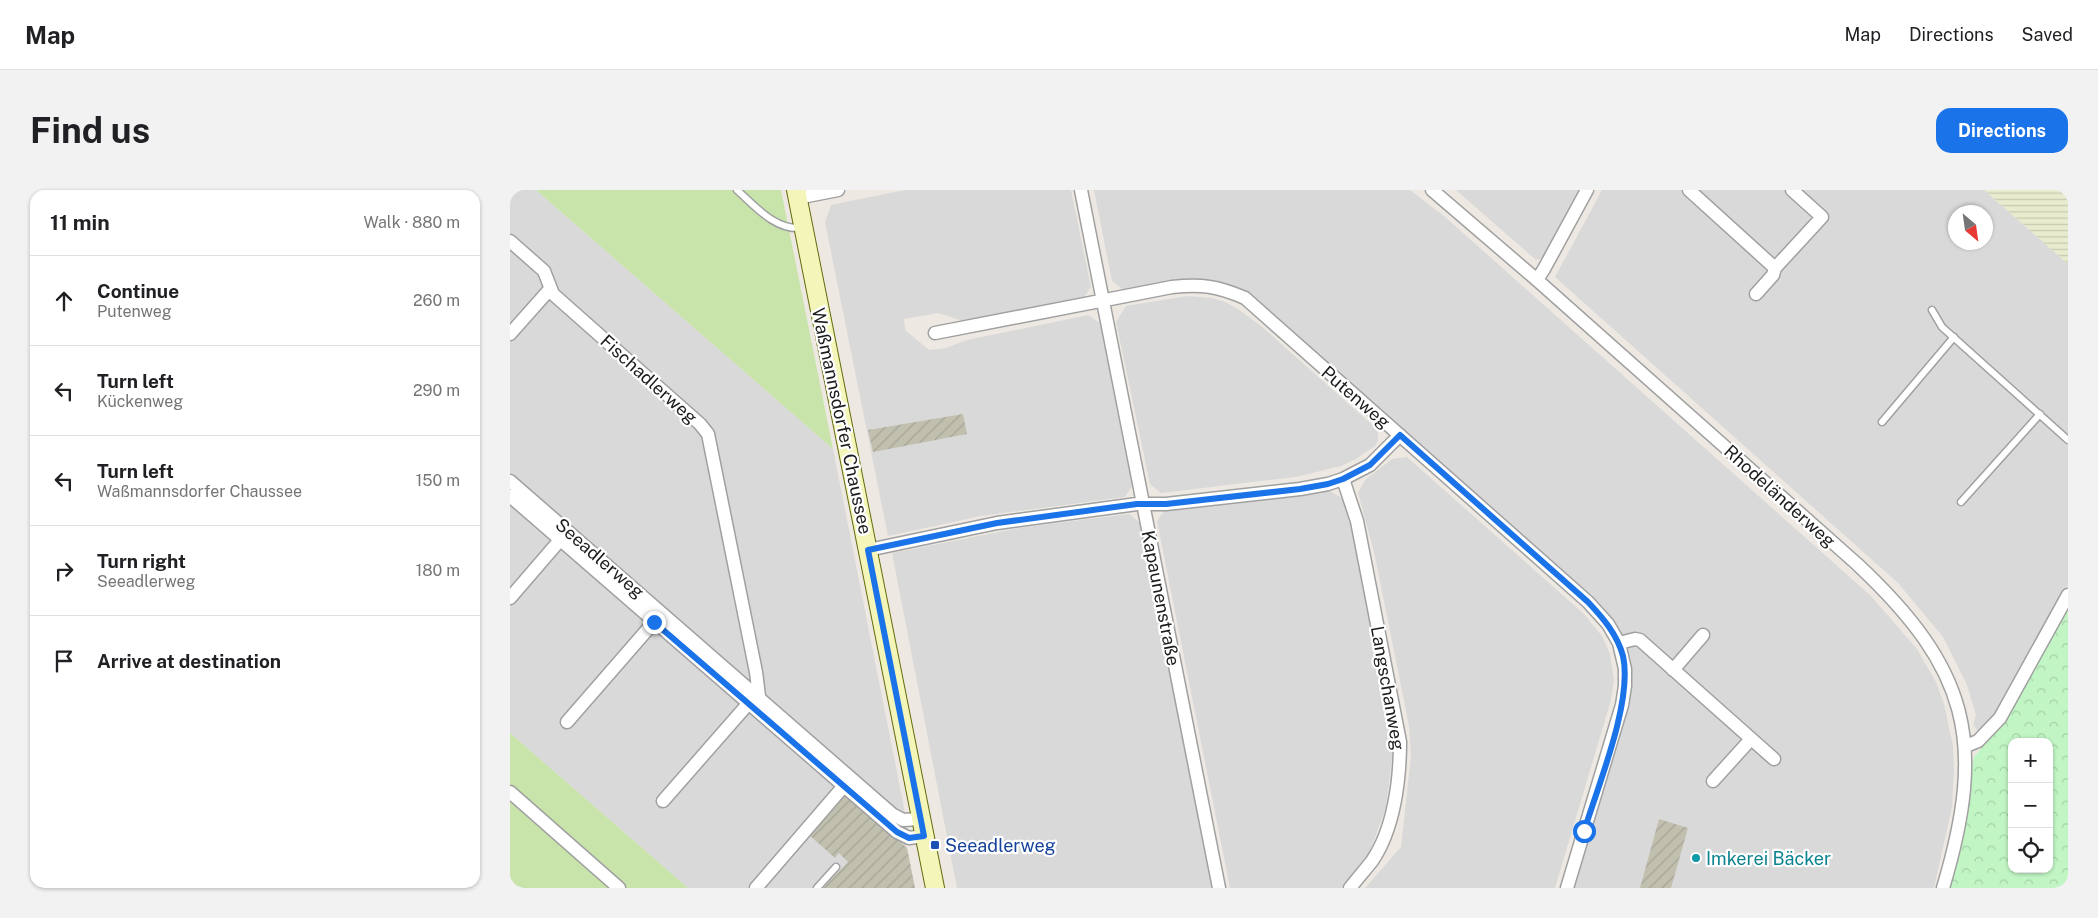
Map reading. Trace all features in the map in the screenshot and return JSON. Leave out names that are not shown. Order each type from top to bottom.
[{"type":"street","points":[[797,194],[838,190]]},
{"type":"street","name":"Kapaunenstraße","points":[[1082,190],[1218,888]]},
{"type":"street","name":"Rhodeländerweg","points":[[1432,190],[1537,280],[1857,564],[1894,600],[1920,631],[1946,673],[1957,701],[1966,746],[1961,810],[1944,888]]},
{"type":"street","points":[[1537,280],[1588,190]]},
{"type":"street","points":[[1689,190],[1775,268]]},
{"type":"street","points":[[1756,294],[1772,275],[1775,268],[1822,217],[1792,190]]},
{"type":"street","name":"Waßmannsdorfer Chaussee","points":[[797,194],[802,228],[935,888]]},
{"type":"street","name":"Fischadlerweg","points":[[510,241],[544,271],[550,289],[700,424],[708,434],[756,672],[759,696]]},
{"type":"street","name":"Putenweg","points":[[935,333],[1103,302],[1172,287],[1201,284],[1226,290],[1245,298],[1588,602],[1608,624],[1618,643],[1625,669],[1622,705],[1567,888]]},
{"type":"street","points":[[510,334],[550,289]]},
{"type":"street","points":[[868,550],[997,523],[1143,504],[1166,504],[1300,489],[1343,479],[1370,465],[1400,435]]},
{"type":"street","name":"Langschanweg","points":[[1343,479],[1357,521],[1400,742],[1400,759],[1392,810],[1386,832],[1372,861],[1350,888]]},
{"type":"street","name":"Seeadlerweg","points":[[510,481],[759,696],[892,814],[903,820],[920,819]]},
{"type":"street","name":"Seeadlerweg","points":[[510,496],[897,832],[909,838],[924,836]]},
{"type":"street","name":"Seeadlerweg","points":[[510,598],[560,540]]},
{"type":"street","points":[[1966,746],[1978,740],[2000,718],[2068,595]]},
{"type":"street","points":[[567,722],[654,622]]},
{"type":"street","points":[[1673,670],[1703,635]]},
{"type":"street","points":[[1618,643],[1635,639],[1640,640],[1774,759]]},
{"type":"street","points":[[663,801],[748,704]]},
{"type":"street","points":[[1713,782],[1752,739]]},
{"type":"street","points":[[756,888],[843,787]]},
{"type":"street","points":[[510,792],[619,888]]},
{"type":"lane","points":[[738,190],[778,224],[788,229],[802,228]]},
{"type":"lane","points":[[1932,310],[1942,327],[2068,440]]},
{"type":"lane","points":[[1882,422],[1954,338]]},
{"type":"lane","points":[[1961,502],[2040,414]]},
{"type":"lane","points":[[817,888],[836,867]]},
{"type":"shaded area","points":[[510,190],[536,190],[833,449],[909,833],[903,829],[915,888],[688,888],[510,733]]},
{"type":"shaded area","points":[[905,190],[1071,190],[1091,287],[1084,297],[963,321],[938,313],[904,319],[905,330],[929,350],[946,348],[967,340],[1088,315],[1100,323],[1132,486],[1125,497],[981,516],[888,536],[825,222],[831,205]]},
{"type":"shaded area","points":[[1094,190],[1410,190],[1444,216],[1871,596],[1917,649],[1936,682],[1944,704],[1953,746],[1952,807],[1934,888],[1574,888],[1627,713],[1632,682],[1629,655],[1618,626],[1593,598],[1252,297],[1228,284],[1207,279],[1180,279],[1123,290],[1112,281]]},
{"type":"shaded area","points":[[1456,190],[1580,190],[1543,258],[1536,260]]},
{"type":"shaded area","points":[[1602,190],[1984,190],[2068,264],[2068,585],[1990,724],[1983,731],[1978,731],[1973,725],[1976,715],[1967,685],[1943,637],[1898,583],[1555,277]]},
{"type":"shaded area","points":[[1187,296],[1212,298],[1225,302],[1261,326],[1378,430],[1378,441],[1375,446],[1356,459],[1341,466],[1296,477],[1161,493],[1150,484],[1116,322],[1126,306]]},
{"type":"shaded area","points":[[963,414],[967,434],[873,452],[868,430]]},
{"type":"shaded area","points":[[1407,457],[1584,614],[1602,636],[1610,654],[1614,680],[1611,700],[1555,888],[1365,888],[1401,847],[1411,756],[1409,726],[1390,631],[1374,552],[1358,493],[1365,480],[1392,459]]},
{"type":"shaded area","points":[[1330,491],[1342,498],[1349,516],[1390,721],[1393,750],[1386,807],[1369,854],[1341,888],[1230,888],[1157,521],[1165,510]]},
{"type":"shaded area","points":[[1129,514],[1140,523],[1212,888],[957,888],[892,553],[1025,527]]},
{"type":"shaded area","points":[[844,793],[907,848],[915,888],[823,888],[848,862],[839,853],[835,858],[808,834]]},
{"type":"shaded area","points":[[1659,819],[1688,828],[1671,888],[1640,888]]},
{"type":"green space","points":[[536,190],[781,190],[833,449]]},
{"type":"green space","points":[[1984,190],[2068,190],[2068,264]]},
{"type":"green space","points":[[2068,606],[2068,888],[1949,888],[1974,757],[2008,717]]},
{"type":"green space","points":[[510,733],[688,888],[510,888]]},
{"type":"place","name":"Seeadlerweg","points":[[935,845]]},
{"type":"place","name":"Imkerei Bäcker","points":[[1696,858]]},
{"type":"route","points":[[654,622],[897,832],[909,838],[924,836],[868,550],[997,523],[1070,512],[1137,504],[1166,504],[1300,489],[1328,484],[1343,479],[1370,465],[1400,435],[1588,602],[1608,624],[1614,634],[1625,669],[1625,686],[1622,705],[1584,831]]}]
